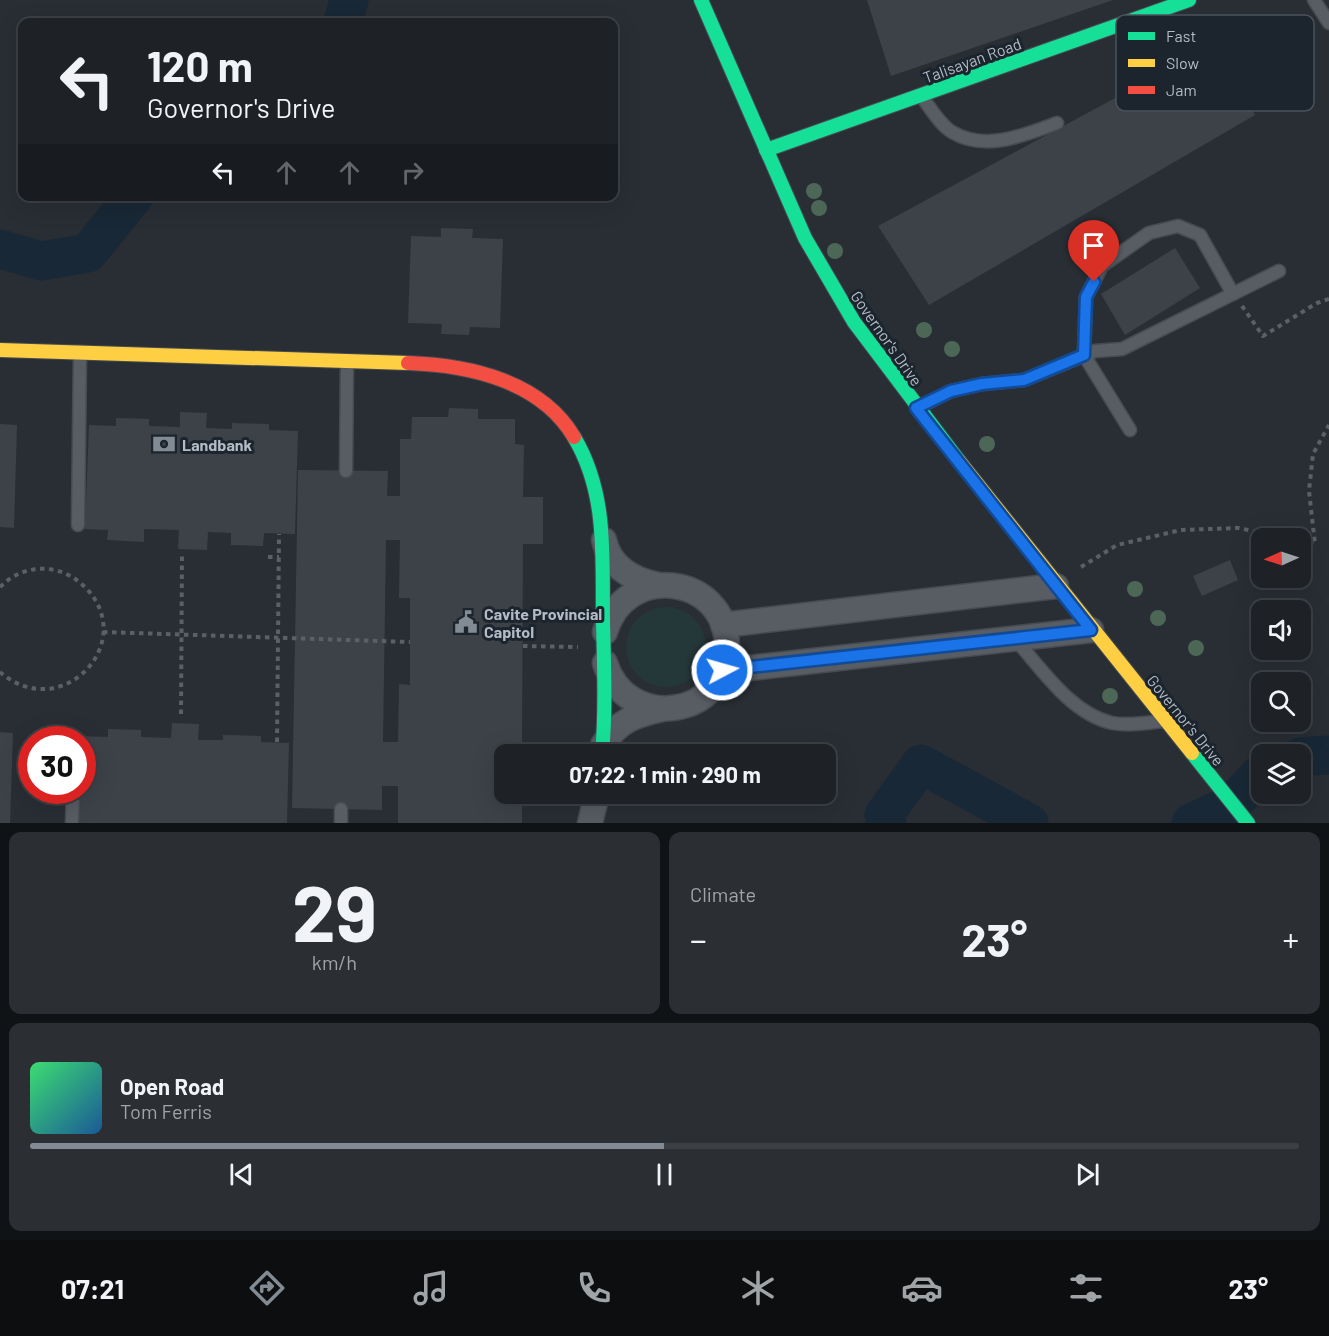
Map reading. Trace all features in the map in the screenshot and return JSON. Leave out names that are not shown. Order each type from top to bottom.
[{"type":"main road","name":"Governor's Drive","points":[[701,0],[766,150],[819,264],[854,322],[916,408],[1091,630],[1248,823]]},
{"type":"main road","name":"Talisayan Road","points":[[1147,15],[1189,0]]},
{"type":"main road","name":"Talisayan Road","points":[[766,150],[1116,26]]},
{"type":"main road","points":[[0,350],[454,365],[486,372],[519,386],[562,422],[581,448],[594,480],[603,533],[603,744]]},
{"type":"street","points":[[603,533],[606,550],[616,564],[634,578],[658,585],[679,586],[698,594],[713,607],[723,625],[727,648],[722,670],[715,684],[698,699],[677,708],[636,715],[623,722],[607,744]]},
{"type":"street","points":[[658,585],[638,591],[621,603],[609,620],[604,649],[609,674],[622,692],[640,704],[662,709]]},
{"type":"street","points":[[723,625],[1056,586]]},
{"type":"street","points":[[722,670],[1091,630]]},
{"type":"street","points":[[590,823],[595,804]]},
{"type":"lane","points":[[1314,0],[1329,23]]},
{"type":"lane","points":[[920,96],[951,132],[971,140],[994,141],[1018,137],[1057,123]]},
{"type":"lane","points":[[1130,430],[1084,355],[1086,297],[1102,266],[1149,233],[1178,226],[1200,235],[1233,294]]},
{"type":"lane","points":[[916,408],[951,391],[982,384],[1024,380],[1095,351],[1122,349],[1279,271]]},
{"type":"lane","points":[[78,525],[80,351]]},
{"type":"lane","points":[[346,471],[347,361]]},
{"type":"lane","points":[[1014,638],[1063,691],[1091,715],[1122,724],[1165,720]]},
{"type":"lane","points":[[72,823],[73,804]]},
{"type":"lane","points":[[341,809],[341,823]]},
{"type":"path","points":[[1233,294],[1263,336],[1317,303],[1329,299]]},
{"type":"path","points":[[1311,543],[1315,544],[1309,491],[1313,454],[1329,425]]},
{"type":"path","points":[[1081,567],[1117,545],[1181,530],[1238,528],[1251,530]]},
{"type":"path","points":[[277,742],[279,534]]},
{"type":"path","points":[[181,714],[182,554]]},
{"type":"path","points":[[268,557],[279,557]]},
{"type":"path","points":[[0,587],[8,579],[25,571],[44,568],[63,572],[79,581],[93,595],[101,613],[103,632],[99,652],[88,670],[71,683],[51,690],[31,689],[11,682],[0,672]]},
{"type":"path","points":[[103,632],[410,642]]},
{"type":"path","points":[[523,645],[604,649]]},
{"type":"shaded area","points":[[666,607],[681,610],[694,619],[703,632],[706,647],[703,662],[694,675],[681,684],[666,687],[651,684],[638,675],[629,662],[626,647],[629,632],[638,619],[651,610]]},
{"type":"building","points":[[867,0],[1113,0],[891,76]]},
{"type":"building","points":[[1116,98],[1116,111],[1253,111],[1255,115],[929,305],[878,226]]},
{"type":"building","points":[[441,228],[473,229],[472,238],[503,239],[500,328],[470,327],[469,335],[441,334],[442,324],[408,323],[411,236],[441,237]]},
{"type":"building","points":[[1175,248],[1200,288],[1125,335],[1101,294]]},
{"type":"building","name":"Cavite Provincial Capitol","points":[[449,408],[478,409],[478,419],[515,419],[515,444],[524,445],[523,497],[543,497],[543,544],[523,544],[522,744],[494,744],[494,804],[522,804],[522,823],[398,823],[398,786],[382,786],[382,810],[292,808],[298,470],[388,471],[387,496],[400,496],[400,439],[411,439],[412,417],[448,417]],"holes":[[[386,540],[400,540],[399,598],[410,598],[410,685],[399,684],[398,742],[383,742]]]},
{"type":"building","points":[[180,412],[207,413],[206,428],[232,429],[232,423],[269,424],[269,430],[298,431],[295,534],[264,533],[263,546],[231,545],[231,533],[208,532],[207,550],[178,549],[179,530],[144,529],[144,542],[107,540],[108,530],[85,529],[89,425],[116,426],[116,418],[149,419],[149,426],[180,427]]},
{"type":"building","points":[[0,424],[17,425],[14,528],[0,527]]},
{"type":"building","points":[[1230,560],[1238,580],[1202,596],[1193,576]]},
{"type":"building","points":[[172,723],[199,724],[198,740],[223,740],[223,735],[261,736],[261,742],[289,743],[287,823],[78,823],[79,804],[96,804],[96,737],[108,737],[108,729],[141,730],[141,737],[171,738]]},
{"type":"building","points":[[0,732],[13,733],[10,823],[0,823]]},
{"type":"waterway","points":[[344,18],[349,0]]},
{"type":"waterway","points":[[0,249],[41,261],[88,253],[130,201]]},
{"type":"waterway","points":[[1311,756],[1329,755]]},
{"type":"waterway","points":[[887,823],[884,815],[921,764],[1029,823]]},
{"type":"waterway","points":[[1191,823],[1232,804],[1251,784]]},
{"type":"traffic: fast","points":[[701,0],[805,238],[854,322],[959,461]]},
{"type":"traffic: fast","points":[[1147,15],[1189,0]]},
{"type":"traffic: fast","points":[[766,150],[1116,26]]},
{"type":"traffic: fast","points":[[574,437],[593,481],[601,526],[604,688],[603,744]]},
{"type":"traffic: fast","points":[[1192,753],[1248,823]]},
{"type":"traffic: slow","points":[[0,350],[408,363]]},
{"type":"traffic: slow","points":[[959,461],[1192,753]]},
{"type":"traffic: jam","points":[[408,363],[455,368],[502,380],[543,402],[560,418],[574,437]]},
{"type":"place","name":"Landbank","points":[[164,444]]},
{"type":"place","name":"Cavite Provincial Capitol","points":[[466,622]]},
{"type":"route","points":[[722,670],[1091,630],[916,408],[951,391],[982,384],[1024,380],[1084,355],[1086,297],[1094,282]]}]
